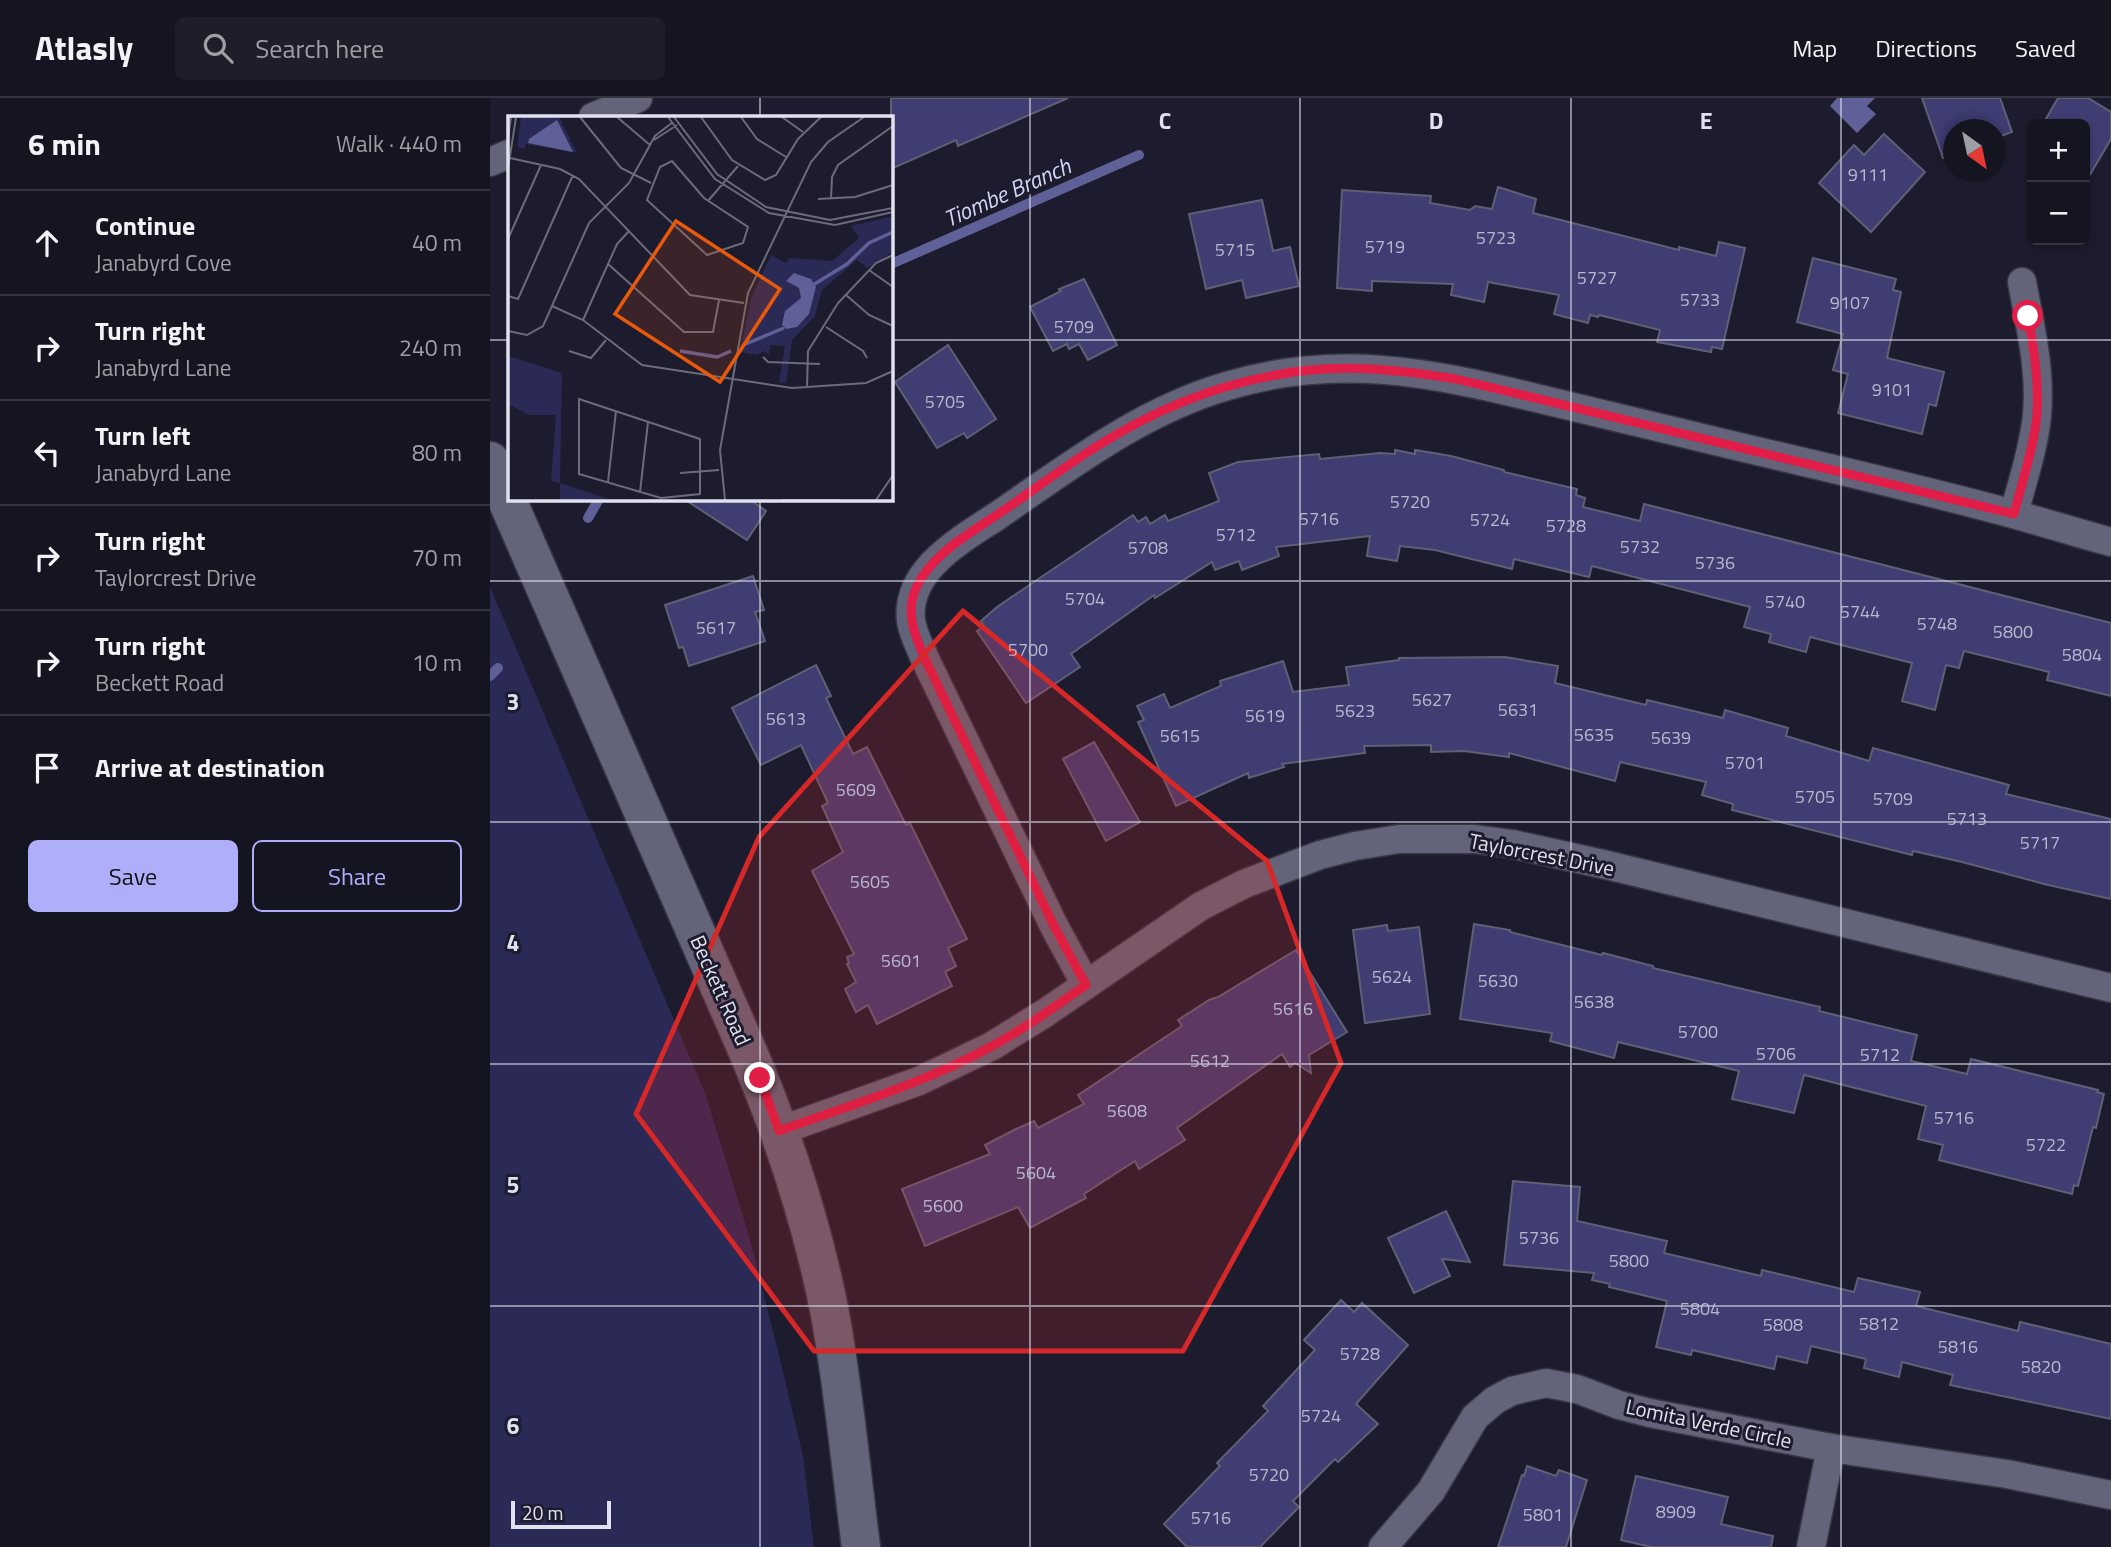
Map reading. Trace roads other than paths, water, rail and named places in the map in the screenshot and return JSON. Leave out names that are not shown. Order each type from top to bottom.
[{"type":"street","points":[[595,116],[638,98]]},
{"type":"street","points":[[490,162],[508,154]]},
{"type":"street","points":[[2014,514],[2037,414],[2036,360],[2022,282]]},
{"type":"street","points":[[1086,985],[1054,926],[925,659],[915,636],[911,607],[920,581],[944,554],[1098,446],[1122,431],[1193,398],[1228,385],[1316,369],[1367,368],[1408,371],[1456,379],[2014,514],[2111,542]]},
{"type":"street","name":"Beckett Road","points":[[490,461],[745,1045],[779,1131],[809,1225],[830,1314],[861,1547]]},
{"type":"street","name":"Taylorcrest Drive","points":[[779,1131],[886,1094],[958,1063],[1019,1030],[1201,906],[1276,870],[1355,846],[1399,839],[1475,839],[1607,864],[2111,988]]},
{"type":"street","name":"Lomita Verde Circle","points":[[1382,1547],[1431,1491],[1475,1417],[1495,1400],[1529,1385],[1546,1383],[1561,1385],[1650,1413],[1831,1448],[2007,1474],[2111,1495]]},
{"type":"street","points":[[1811,1547],[1831,1448]]},
{"type":"water","points":[[1837,98],[1875,98],[1867,106],[1876,114],[1857,133],[1830,106]]},
{"type":"waterway","name":"Tiombe Branch","points":[[892,264],[1139,155]]},
{"type":"waterway","name":"Tiombe Branch","points":[[588,518],[598,500]]},
{"type":"waterway","name":"Tiombe Branch","points":[[490,676],[498,668]]}]
